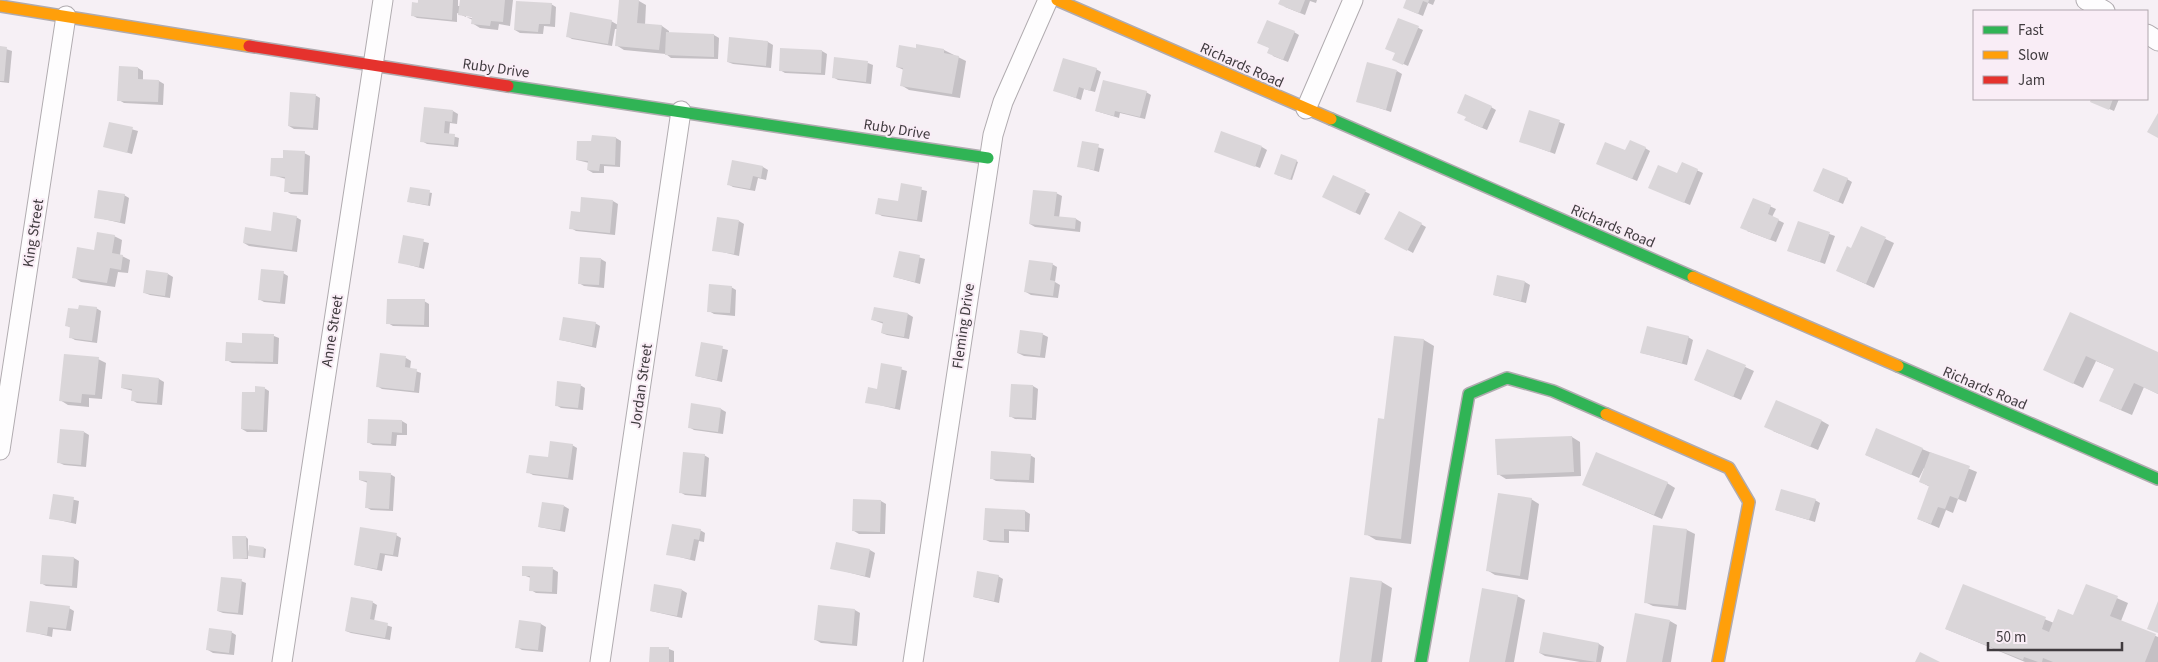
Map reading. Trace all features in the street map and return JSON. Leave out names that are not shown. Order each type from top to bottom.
[{"type":"street","name":"Anne Street","points":[[282,662],[383,0]]},
{"type":"street","name":"Fleming Drive","points":[[913,662],[988,158],[1003,102],[1048,0]]},
{"type":"street","name":"Richards Road","points":[[1057,0],[2158,479]]},
{"type":"street","points":[[1306,109],[1353,0]]},
{"type":"street","points":[[2086,0],[2104,10]]},
{"type":"street","name":"Ruby Drive","points":[[0,6],[373,66],[682,110],[988,158]]},
{"type":"street","name":"King Street","points":[[0,450],[66,16]]},
{"type":"street","name":"Jordan Street","points":[[600,662],[682,110]]},
{"type":"street","points":[[1421,662],[1468,394],[1507,378],[1552,391],[1729,468],[1750,502],[1718,662]]},
{"type":"building","points":[[418,0],[453,0],[452,20],[411,16],[412,2],[418,3]]},
{"type":"building","points":[[460,0],[505,0],[503,22],[491,21],[490,26],[471,24],[472,17],[458,15]]},
{"type":"building","points":[[619,0],[639,0],[637,23],[662,25],[659,50],[615,46]]},
{"type":"building","points":[[1280,0],[1305,0],[1300,13],[1278,4]]},
{"type":"building","points":[[1406,0],[1429,0],[1428,3],[1423,1],[1418,14],[1403,8]]},
{"type":"building","points":[[516,1],[552,3],[550,24],[539,24],[538,32],[514,30]]},
{"type":"building","points":[[570,12],[612,20],[608,44],[566,37]]},
{"type":"building","points":[[1398,18],[1419,26],[1403,65],[1392,60],[1395,53],[1385,49]]},
{"type":"building","points":[[1267,20],[1295,31],[1283,60],[1267,53],[1269,48],[1257,43]]},
{"type":"building","points":[[666,32],[714,34],[714,57],[665,55]]},
{"type":"building","points":[[729,37],[768,41],[766,66],[727,62]]},
{"type":"building","points":[[916,44],[944,49],[944,53],[959,56],[952,94],[900,86],[903,68],[896,67],[899,45],[916,48]]},
{"type":"building","points":[[0,46],[7,47],[4,81],[0,81]]},
{"type":"building","points":[[780,48],[822,50],[821,73],[779,71]]},
{"type":"building","points":[[834,57],[868,61],[866,82],[832,78]]},
{"type":"building","points":[[1063,58],[1097,68],[1090,91],[1079,87],[1076,98],[1053,91]]},
{"type":"building","points":[[1367,62],[1397,70],[1386,110],[1356,102]]},
{"type":"building","points":[[119,66],[138,67],[138,79],[159,80],[158,102],[117,101]]},
{"type":"building","points":[[1103,80],[1147,91],[1140,117],[1115,111],[1114,116],[1095,111]]},
{"type":"building","points":[[290,92],[316,94],[313,128],[288,126]]},
{"type":"building","points":[[1465,94],[1492,106],[1482,128],[1464,120],[1466,117],[1457,113]]},
{"type":"building","points":[[2091,100],[2113,100],[2109,110],[2090,102]]},
{"type":"building","points":[[424,107],[453,110],[452,122],[445,121],[444,133],[455,134],[454,145],[420,142]]},
{"type":"building","points":[[1529,110],[1560,120],[1550,152],[1519,142]]},
{"type":"building","points":[[2158,113],[2158,138],[2147,132]]},
{"type":"building","points":[[109,122],[133,127],[127,153],[103,147]]},
{"type":"building","points":[[1221,131],[1262,146],[1255,167],[1214,152]]},
{"type":"building","points":[[592,135],[616,137],[615,165],[600,164],[599,171],[587,170],[588,161],[576,160],[577,141],[591,141]]},
{"type":"building","points":[[1630,140],[1646,147],[1632,179],[1596,164],[1605,142],[1625,150]]},
{"type":"building","points":[[1082,141],[1099,144],[1094,170],[1077,167]]},
{"type":"building","points":[[283,150],[305,151],[303,192],[284,192],[285,177],[270,176],[271,158],[283,158]]},
{"type":"building","points":[[1281,154],[1297,160],[1290,180],[1274,174]]},
{"type":"building","points":[[732,160],[763,166],[761,178],[753,176],[750,189],[727,185]]},
{"type":"building","points":[[1682,162],[1698,169],[1684,203],[1648,188],[1658,165],[1677,173]]},
{"type":"building","points":[[1823,168],[1848,178],[1838,202],[1813,191]]},
{"type":"building","points":[[1333,175],[1366,190],[1355,213],[1322,197]]},
{"type":"building","points":[[901,183],[922,187],[917,220],[875,214],[878,198],[898,201]]},
{"type":"building","points":[[410,187],[430,190],[428,205],[407,202]]},
{"type":"building","points":[[98,190],[125,194],[120,222],[94,218]]},
{"type":"building","points":[[1033,190],[1057,192],[1054,216],[1076,218],[1075,229],[1029,224]]},
{"type":"building","points":[[581,197],[613,200],[610,233],[569,229],[571,211],[580,212]]},
{"type":"building","points":[[1753,198],[1771,205],[1768,214],[1779,219],[1770,240],[1740,228]]},
{"type":"building","points":[[1399,211],[1422,223],[1407,251],[1384,239]]},
{"type":"building","points":[[273,212],[297,216],[292,250],[243,243],[245,227],[271,231]]},
{"type":"building","points":[[717,217],[739,220],[734,254],[712,251]]},
{"type":"building","points":[[1798,221],[1830,232],[1820,262],[1787,251]]},
{"type":"building","points":[[1861,226],[1886,237],[1866,284],[1836,271],[1847,246],[1851,248]]},
{"type":"building","points":[[97,232],[115,235],[112,253],[123,255],[121,270],[110,268],[107,283],[72,278],[77,247],[94,250]]},
{"type":"building","points":[[403,235],[424,239],[419,267],[398,263]]},
{"type":"building","points":[[899,251],[920,255],[915,282],[893,277]]},
{"type":"building","points":[[580,257],[601,258],[599,285],[578,284]]},
{"type":"building","points":[[1029,260],[1053,263],[1050,280],[1055,281],[1053,296],[1024,292]]},
{"type":"building","points":[[261,269],[284,271],[280,302],[258,300]]},
{"type":"building","points":[[146,270],[168,273],[165,296],[143,293]]},
{"type":"building","points":[[1497,275],[1525,281],[1521,301],[1493,295]]},
{"type":"building","points":[[709,284],[732,286],[730,313],[707,312]]},
{"type":"building","points":[[387,299],[425,299],[424,325],[386,324]]},
{"type":"building","points":[[79,305],[97,307],[92,341],[69,338],[70,327],[65,326],[68,308],[78,309]]},
{"type":"building","points":[[874,307],[908,313],[904,337],[881,333],[883,322],[871,320]]},
{"type":"building","points":[[2070,312],[2158,352],[2158,394],[2134,383],[2121,410],[2099,401],[2114,369],[2086,356],[2073,384],[2043,370]]},
{"type":"building","points":[[563,317],[596,322],[592,346],[559,340]]},
{"type":"building","points":[[1647,326],[1689,336],[1682,363],[1640,353]]},
{"type":"building","points":[[1020,330],[1043,333],[1040,356],[1017,353]]},
{"type":"building","points":[[242,333],[274,334],[273,362],[225,361],[226,342],[242,343]]},
{"type":"building","points":[[1394,336],[1424,339],[1401,539],[1364,535],[1378,418],[1384,419]]},
{"type":"building","points":[[701,342],[723,346],[717,380],[695,376]]},
{"type":"building","points":[[1707,349],[1746,365],[1733,397],[1694,380]]},
{"type":"building","points":[[380,353],[406,356],[405,367],[417,369],[414,391],[376,387]]},
{"type":"building","points":[[64,354],[99,357],[95,395],[82,394],[81,403],[59,401]]},
{"type":"building","points":[[881,363],[902,367],[895,408],[865,403],[868,387],[877,389]]},
{"type":"building","points":[[122,374],[159,378],[157,403],[131,401],[132,389],[121,388]]},
{"type":"building","points":[[557,381],[581,384],[578,408],[555,406]]},
{"type":"building","points":[[1011,384],[1033,385],[1032,418],[1009,417]]},
{"type":"building","points":[[255,386],[265,387],[263,430],[241,429],[242,392],[255,392]]},
{"type":"building","points":[[1776,400],[1822,420],[1810,447],[1764,427]]},
{"type":"building","points":[[691,403],[721,408],[718,432],[688,428]]},
{"type":"building","points":[[368,419],[402,420],[402,433],[392,432],[391,444],[367,443]]},
{"type":"building","points":[[1876,428],[1923,448],[1911,475],[1865,455]]},
{"type":"building","points":[[60,429],[84,431],[81,465],[57,463]]},
{"type":"building","points":[[1572,436],[1574,472],[1497,475],[1495,439]]},
{"type":"building","points":[[550,441],[573,444],[568,478],[526,473],[529,455],[548,457]]},
{"type":"building","points":[[991,451],[1031,454],[1029,480],[990,479]]},
{"type":"building","points":[[683,452],[705,454],[701,495],[679,493]]},
{"type":"building","points":[[1596,452],[1668,482],[1654,515],[1582,485]]},
{"type":"building","points":[[1930,452],[1970,466],[1958,499],[1950,496],[1945,509],[1938,507],[1931,524],[1917,519],[1929,486],[1919,482]]},
{"type":"building","points":[[359,471],[391,473],[389,509],[365,508],[367,481],[359,480]]},
{"type":"building","points":[[1781,489],[1816,499],[1809,520],[1775,510]]},
{"type":"building","points":[[1498,493],[1532,498],[1520,576],[1486,571]]},
{"type":"building","points":[[53,494],[74,497],[71,522],[49,519]]},
{"type":"building","points":[[853,499],[881,500],[880,532],[852,531]]},
{"type":"building","points":[[542,502],[564,505],[560,530],[538,527]]},
{"type":"building","points":[[985,508],[1025,510],[1025,530],[1004,529],[1004,541],[983,540]]},
{"type":"building","points":[[672,524],[701,529],[699,540],[694,539],[690,559],[666,555]]},
{"type":"building","points":[[1653,525],[1687,529],[1678,606],[1644,603]]},
{"type":"building","points":[[360,527],[397,533],[393,555],[380,553],[377,569],[354,565]]},
{"type":"building","points":[[232,536],[246,536],[247,558],[233,559]]},
{"type":"building","points":[[836,542],[870,549],[865,576],[830,569]]},
{"type":"building","points":[[249,545],[264,547],[263,558],[248,556]]},
{"type":"building","points":[[42,555],[74,557],[72,586],[40,584]]},
{"type":"building","points":[[522,566],[553,567],[552,592],[529,591],[530,576],[522,576]]},
{"type":"building","points":[[977,571],[999,575],[994,601],[973,597]]},
{"type":"building","points":[[221,577],[242,579],[238,613],[217,611]]},
{"type":"building","points":[[1350,577],[1382,581],[1371,662],[1339,662]]},
{"type":"building","points":[[654,584],[682,589],[677,616],[650,611]]},
{"type":"building","points":[[1963,584],[2046,617],[2042,629],[2049,632],[2058,609],[2073,615],[2086,584],[2118,596],[2110,616],[2156,634],[2145,662],[2053,662],[2043,658],[2042,662],[2038,662],[2024,657],[2023,660],[1945,629]]},
{"type":"building","points":[[1482,588],[1518,595],[1505,662],[1469,662]]},
{"type":"building","points":[[351,597],[373,601],[370,619],[388,623],[385,638],[345,631]]},
{"type":"building","points":[[30,601],[70,606],[66,629],[48,627],[47,635],[26,632]]},
{"type":"building","points":[[2158,601],[2158,633],[2147,629]]},
{"type":"building","points":[[818,605],[855,609],[852,644],[814,640]]},
{"type":"building","points":[[1635,613],[1670,620],[1662,662],[1626,662]]},
{"type":"building","points":[[519,620],[541,623],[538,650],[515,648]]},
{"type":"building","points":[[209,628],[232,631],[229,653],[206,650]]},
{"type":"building","points":[[1543,632],[1599,643],[1596,662],[1539,653]]},
{"type":"building","points":[[650,647],[669,647],[669,662],[649,662]]},
{"type":"building","points":[[1920,652],[1940,662],[1915,662]]},
{"type":"traffic: fast","points":[[508,86],[988,158]]},
{"type":"traffic: fast","points":[[1331,119],[1693,277]]},
{"type":"traffic: fast","points":[[1898,366],[2158,479]]},
{"type":"traffic: fast","points":[[1421,662],[1469,394],[1507,378],[1553,391],[1606,414]]},
{"type":"traffic: slow","points":[[1057,0],[1331,119]]},
{"type":"traffic: slow","points":[[0,6],[249,46]]},
{"type":"traffic: slow","points":[[1693,277],[1898,366]]},
{"type":"traffic: slow","points":[[1606,414],[1729,468],[1749,502],[1718,662]]},
{"type":"traffic: jam","points":[[249,46],[508,86]]}]
